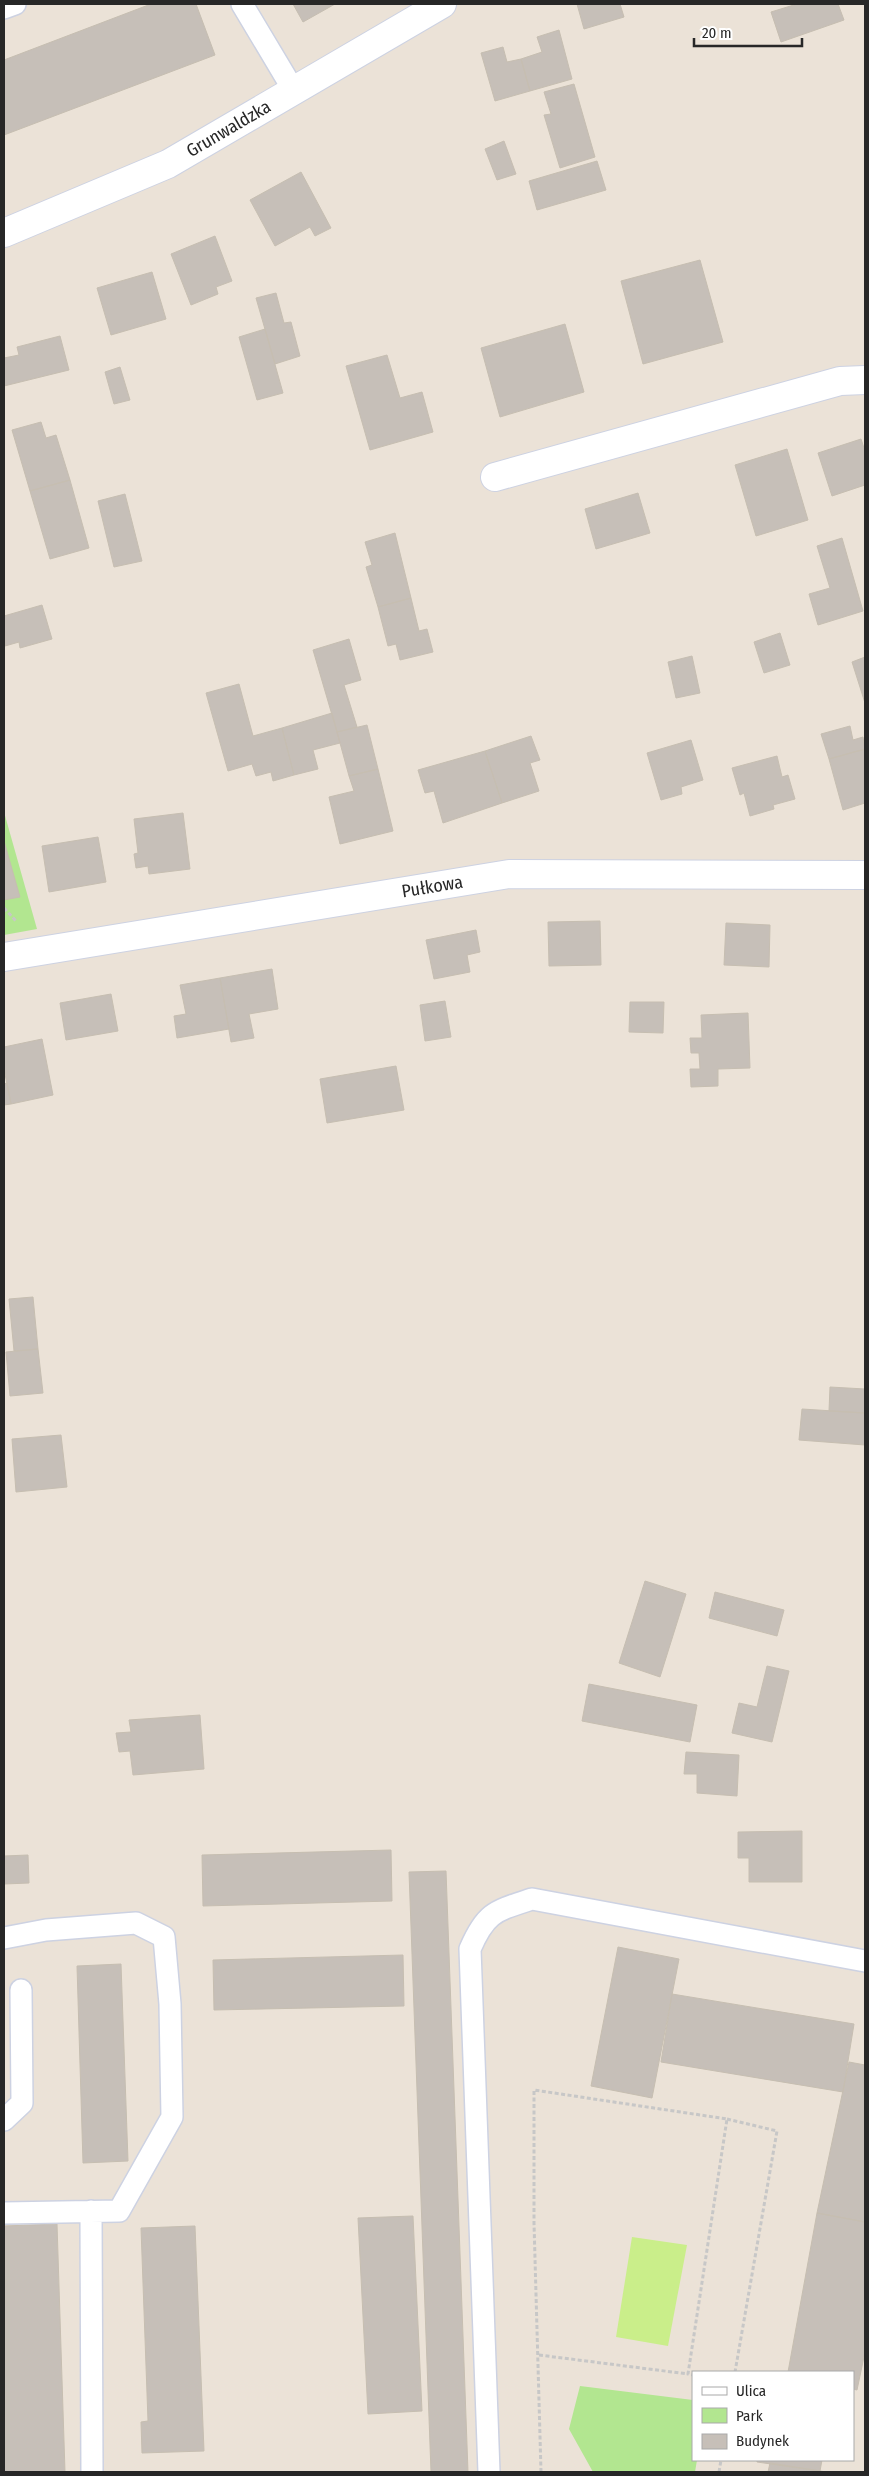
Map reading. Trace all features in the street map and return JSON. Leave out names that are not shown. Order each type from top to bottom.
[{"type":"street","name":"Grunwaldzka","points":[[4,234],[168,164],[442,4]]},
{"type":"street","points":[[494,476],[840,380],[865,380]]},
{"type":"street","name":"Pułkowa","points":[[4,957],[509,874],[865,875]]},
{"type":"lane","points":[[4,8],[14,4]]},
{"type":"lane","points":[[242,4],[294,91]]},
{"type":"lane","points":[[489,2472],[470,1949],[480,1927],[498,1910],[532,1899],[865,1962]]},
{"type":"lane","points":[[4,1938],[46,1930],[136,1923],[164,1937],[170,2004],[172,2117],[119,2211],[4,2213]]},
{"type":"lane","points":[[4,2120],[22,2103],[21,1990]]},
{"type":"lane","points":[[91,2211],[92,2472]]},
{"type":"path","points":[[4,908],[20,925]]},
{"type":"path","points":[[541,2472],[534,2224],[534,2090],[727,2119],[777,2131],[735,2371]]},
{"type":"path","points":[[688,2374],[727,2119]]},
{"type":"path","points":[[539,2355],[692,2375]]},
{"type":"green space","points":[[4,812],[37,929],[4,935]]},
{"type":"green space","points":[[632,2237],[687,2245],[668,2346],[616,2337]]},
{"type":"green space","points":[[580,2386],[692,2400],[692,2461],[697,2461],[695,2472],[593,2472],[569,2429]]},
{"type":"building","points":[[151,4],[196,4],[215,55],[4,135],[4,60]]},
{"type":"building","points":[[293,4],[335,4],[303,22]]},
{"type":"building","points":[[577,4],[620,4],[624,17],[584,29]]},
{"type":"building","points":[[797,4],[838,4],[844,20],[781,42],[771,12]]},
{"type":"building","points":[[559,30],[572,79],[530,91],[521,59],[542,52],[537,37]]},
{"type":"building","points":[[503,47],[507,62],[521,59],[530,91],[495,101],[481,53]]},
{"type":"building","points":[[574,84],[595,157],[560,168],[544,115],[551,114],[544,92]]},
{"type":"building","points":[[504,141],[516,174],[497,180],[485,149]]},
{"type":"building","points":[[597,161],[606,190],[537,210],[529,181]]},
{"type":"building","points":[[301,172],[331,228],[315,236],[310,227],[275,246],[250,200]]},
{"type":"building","points":[[215,236],[232,281],[216,287],[218,294],[191,305],[171,254]]},
{"type":"building","points":[[700,260],[723,342],[643,364],[621,281]]},
{"type":"building","points":[[152,272],[166,319],[111,335],[97,288]]},
{"type":"building","points":[[276,293],[284,323],[291,322],[300,356],[275,364],[256,298]]},
{"type":"building","points":[[565,324],[584,392],[500,417],[481,348]]},
{"type":"building","points":[[265,329],[283,393],[257,400],[239,337]]},
{"type":"building","points":[[60,336],[69,370],[4,386],[4,358],[19,355],[17,347]]},
{"type":"building","points":[[387,355],[400,398],[422,392],[433,432],[370,450],[346,366]]},
{"type":"building","points":[[120,367],[130,400],[114,404],[105,372]]},
{"type":"building","points":[[41,422],[46,438],[56,435],[70,480],[30,491],[12,430]]},
{"type":"building","points":[[861,439],[865,451],[865,485],[832,496],[818,453]]},
{"type":"building","points":[[787,449],[808,520],[756,536],[735,465]]},
{"type":"building","points":[[70,480],[89,548],[50,559],[30,491]]},
{"type":"building","points":[[638,493],[650,533],[596,549],[585,509]]},
{"type":"building","points":[[125,494],[142,561],[114,567],[98,501]]},
{"type":"building","points":[[395,533],[411,598],[378,607],[366,567],[372,565],[365,542]]},
{"type":"building","points":[[842,538],[863,611],[818,625],[809,594],[830,588],[817,546]]},
{"type":"building","points":[[411,598],[419,631],[427,629],[433,652],[400,660],[396,644],[388,646],[378,607]]},
{"type":"building","points":[[42,605],[52,639],[20,648],[19,642],[5,646],[4,616]]},
{"type":"building","points":[[780,633],[790,665],[764,673],[754,642]]},
{"type":"building","points":[[349,639],[361,680],[344,685],[357,727],[337,732],[313,650]]},
{"type":"building","points":[[692,656],[700,693],[676,698],[668,662]]},
{"type":"building","points":[[865,657],[865,703],[852,662]]},
{"type":"building","points":[[239,684],[253,736],[282,728],[294,775],[273,781],[271,772],[256,776],[252,764],[228,771],[206,693]]},
{"type":"building","points":[[332,713],[340,743],[313,750],[318,769],[294,775],[282,728]]},
{"type":"building","points":[[367,725],[378,769],[349,776],[337,732]]},
{"type":"building","points":[[850,726],[853,740],[863,737],[865,749],[829,759],[821,734]]},
{"type":"building","points":[[531,736],[540,760],[530,763],[539,791],[502,803],[485,751]]},
{"type":"building","points":[[691,740],[703,780],[681,787],[682,794],[661,800],[647,753]]},
{"type":"building","points":[[865,749],[865,803],[843,810],[829,759]]},
{"type":"building","points":[[485,751],[502,803],[443,823],[434,791],[425,793],[418,770]]},
{"type":"building","points":[[777,756],[782,777],[788,775],[795,799],[773,805],[774,809],[750,816],[744,793],[740,795],[732,768]]},
{"type":"building","points":[[378,769],[393,831],[340,844],[329,797],[354,791],[349,776]]},
{"type":"building","points":[[183,813],[190,869],[149,874],[148,866],[136,868],[134,854],[138,853],[134,819]]},
{"type":"building","points":[[98,837],[106,882],[49,892],[42,846]]},
{"type":"building","points":[[4,841],[20,897],[4,900]]},
{"type":"building","points":[[600,921],[601,965],[549,966],[548,922]]},
{"type":"building","points":[[726,923],[770,925],[769,967],[724,965]]},
{"type":"building","points":[[476,930],[480,952],[467,955],[470,972],[434,979],[426,940]]},
{"type":"building","points":[[272,969],[278,1009],[249,1014],[254,1038],[231,1042],[220,978]]},
{"type":"building","points":[[220,978],[229,1029],[177,1038],[174,1016],[186,1014],[180,985]]},
{"type":"building","points":[[111,994],[118,1031],[66,1040],[60,1003]]},
{"type":"building","points":[[445,1001],[451,1037],[425,1041],[420,1005]]},
{"type":"building","points":[[630,1002],[664,1002],[663,1033],[629,1032]]},
{"type":"building","points":[[748,1013],[750,1068],[718,1069],[718,1086],[691,1087],[690,1069],[700,1069],[699,1053],[691,1053],[690,1038],[702,1038],[701,1015]]},
{"type":"building","points":[[42,1039],[53,1095],[11,1104],[4,1069],[4,1047]]},
{"type":"building","points":[[396,1066],[404,1110],[327,1123],[320,1079]]},
{"type":"building","points":[[7,1083],[11,1104],[4,1105],[4,1084]]},
{"type":"building","points":[[33,1297],[38,1349],[14,1351],[9,1299]]},
{"type":"building","points":[[38,1349],[43,1393],[10,1396],[6,1352]]},
{"type":"building","points":[[830,1387],[865,1389],[865,1413],[829,1411]]},
{"type":"building","points":[[802,1409],[865,1413],[865,1445],[799,1440]]},
{"type":"building","points":[[61,1435],[67,1487],[16,1492],[12,1439]]},
{"type":"building","points":[[645,1581],[686,1594],[660,1677],[619,1663]]},
{"type":"building","points":[[715,1592],[784,1610],[777,1636],[709,1618]]},
{"type":"building","points":[[767,1666],[789,1671],[772,1742],[732,1733],[739,1703],[757,1707]]},
{"type":"building","points":[[589,1684],[697,1705],[690,1742],[582,1721]]},
{"type":"building","points":[[200,1715],[204,1769],[133,1775],[130,1751],[119,1752],[116,1733],[131,1732],[129,1720]]},
{"type":"building","points":[[686,1752],[739,1755],[737,1796],[697,1793],[697,1774],[684,1774]]},
{"type":"building","points":[[802,1831],[802,1882],[749,1882],[749,1858],[738,1858],[738,1832]]},
{"type":"building","points":[[391,1850],[392,1901],[203,1906],[202,1855]]},
{"type":"building","points":[[28,1855],[29,1883],[4,1884],[4,1856]]},
{"type":"building","points":[[446,1871],[468,2472],[431,2472],[409,1872]]},
{"type":"building","points":[[618,1947],[679,1959],[652,2098],[591,2086]]},
{"type":"building","points":[[403,1955],[404,2006],[214,2010],[213,1960]]},
{"type":"building","points":[[121,1964],[128,2161],[83,2163],[77,1966]]},
{"type":"building","points":[[672,1994],[854,2024],[843,2092],[661,2062]]},
{"type":"building","points":[[849,2062],[865,2065],[865,2222],[817,2213]]},
{"type":"building","points":[[817,2213],[865,2222],[865,2352],[857,2390],[854,2389],[854,2371],[788,2371]]},
{"type":"building","points":[[413,2216],[422,2411],[368,2414],[358,2218]]},
{"type":"building","points":[[57,2224],[65,2472],[4,2472],[4,2226]]},
{"type":"building","points":[[195,2226],[204,2451],[142,2453],[141,2422],[148,2421],[141,2228]]},
{"type":"building","points":[[757,2461],[822,2461],[820,2471]]},
{"type":"building","points":[[770,2463],[820,2471],[826,2472],[768,2472]]}]
